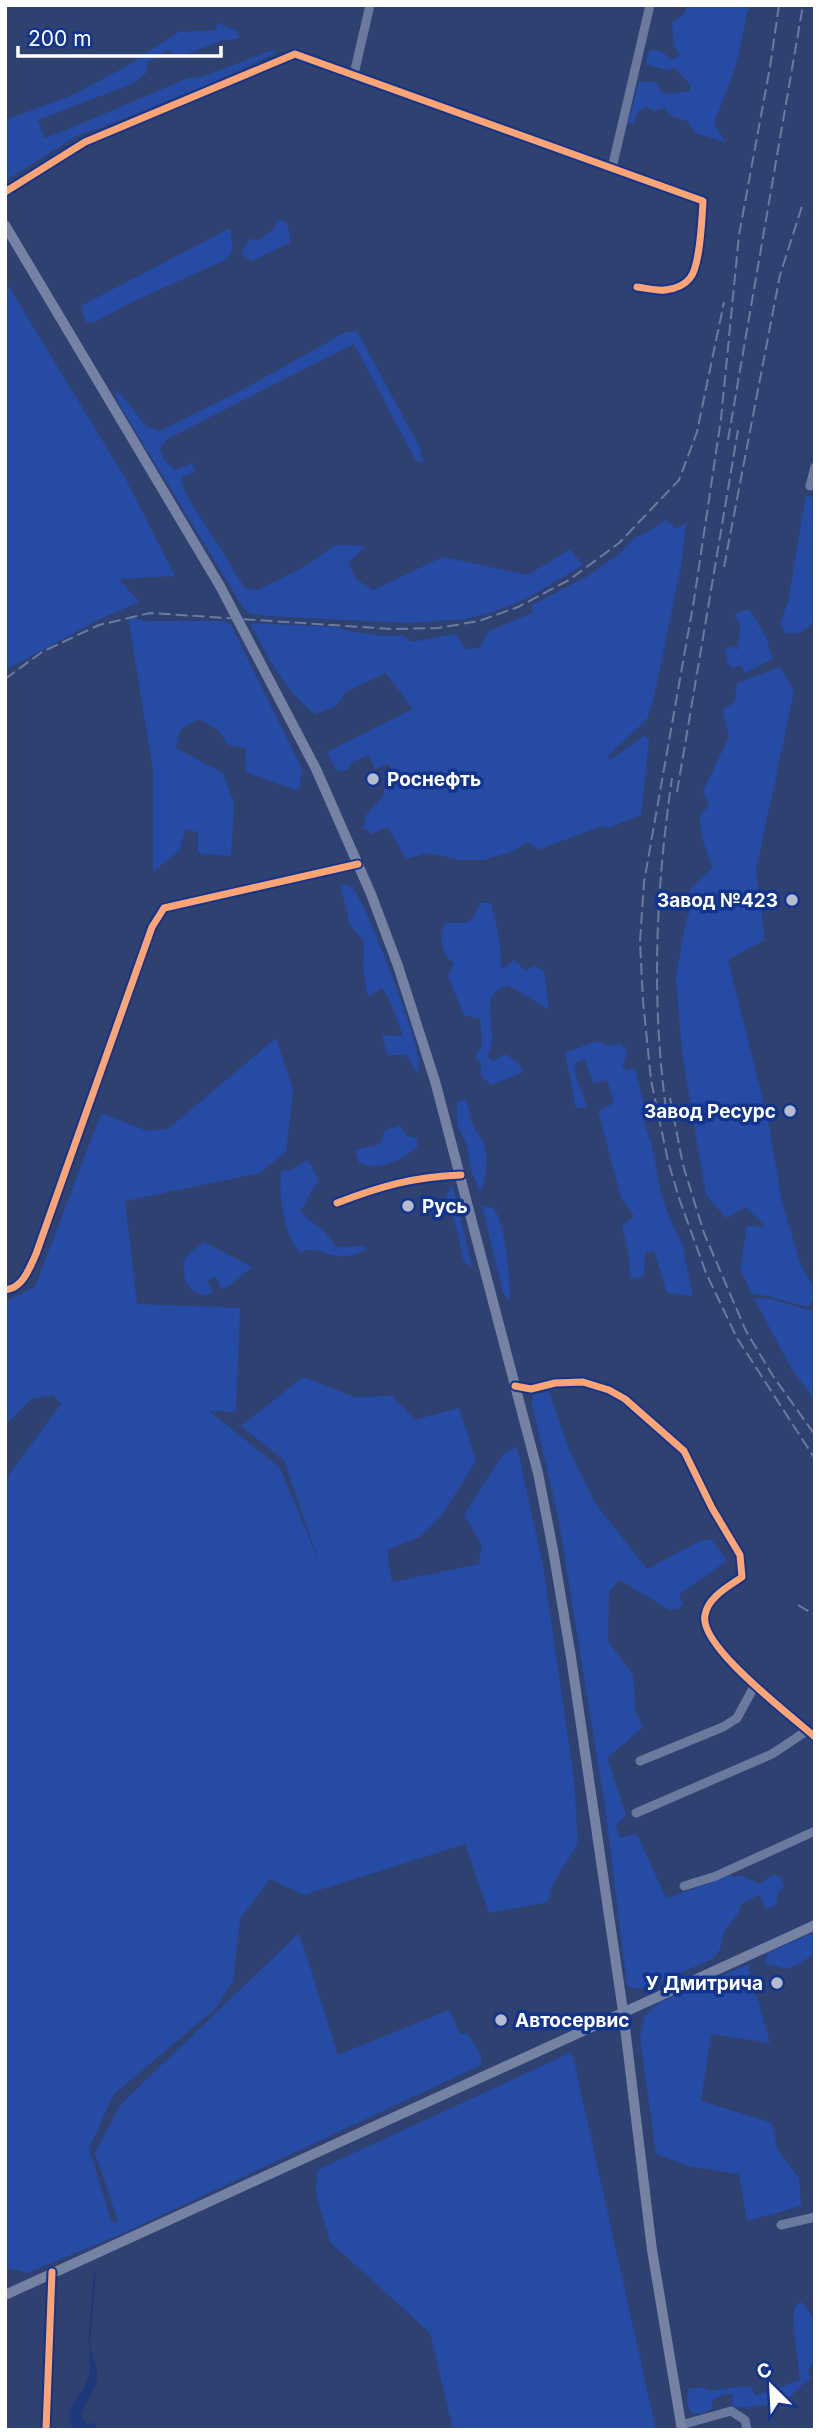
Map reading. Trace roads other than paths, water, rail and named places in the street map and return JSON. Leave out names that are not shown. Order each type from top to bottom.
[{"type":"main road","points":[[5,225],[220,586],[316,769],[358,864],[398,966],[435,1081],[538,1473],[565,1617],[624,2011],[652,2250],[681,2427]]},
{"type":"main road","points":[[5,2295],[815,1925]]},
{"type":"street","points":[[354,74],[370,5]]},
{"type":"street","points":[[612,168],[650,5]]},
{"type":"street","points":[[5,192],[85,142],[295,54],[703,201],[701,230],[694,271],[690,279],[678,288],[662,291],[637,287]]},
{"type":"street","points":[[810,486],[815,467]]},
{"type":"street","points":[[5,1290],[11,1290],[25,1279],[36,1254],[152,927],[164,908],[358,864]]},
{"type":"street","points":[[337,1203],[388,1184],[461,1175]]},
{"type":"street","points":[[515,1386],[531,1388],[555,1383],[583,1382],[609,1390],[625,1399],[684,1451],[712,1508],[740,1556],[742,1577],[712,1600],[704,1616],[708,1634],[722,1653],[755,1685],[811,1733],[772,1754],[636,1813]]},
{"type":"street","points":[[640,1761],[713,1732],[737,1718],[755,1685]]},
{"type":"street","points":[[684,1886],[716,1876],[815,1831]]},
{"type":"street","points":[[781,2225],[815,2217]]},
{"type":"street","points":[[46,2430],[52,2272]]},
{"type":"street","points":[[681,2427],[731,2411],[745,2420],[747,2430]]},
{"type":"waterway","points":[[89,2343],[95,2273]]},
{"type":"railway","points":[[779,5],[739,235],[721,419],[694,600],[644,882],[640,942],[651,1080],[668,1161],[679,1198],[706,1273],[737,1338],[815,1459]]},
{"type":"railway","points":[[728,440],[803,5]]},
{"type":"railway","points":[[724,567],[780,275],[803,203]]},
{"type":"railway","points":[[5,679],[42,652],[99,625],[150,613],[392,629],[438,628],[479,621],[518,607],[569,580],[619,543],[679,480],[697,432],[724,302]]},
{"type":"railway","points":[[677,792],[738,430]]},
{"type":"railway","points":[[666,1109],[658,1026],[657,944],[662,861],[672,778]]},
{"type":"railway","points":[[670,1098],[683,1165],[704,1233],[746,1331],[773,1376],[815,1435]]},
{"type":"railway","points":[[798,1605],[815,1615]]},
{"type":"place","name":"Роснефть","points":[[373,779]]},
{"type":"place","name":"Завод №423","points":[[792,900]]},
{"type":"place","name":"Завод Ресурс","points":[[790,1111]]},
{"type":"place","name":"Русь","points":[[408,1206]]},
{"type":"place","name":"У Дмитрича","points":[[777,1983]]},
{"type":"place","name":"Автосервис","points":[[501,2020]]}]
